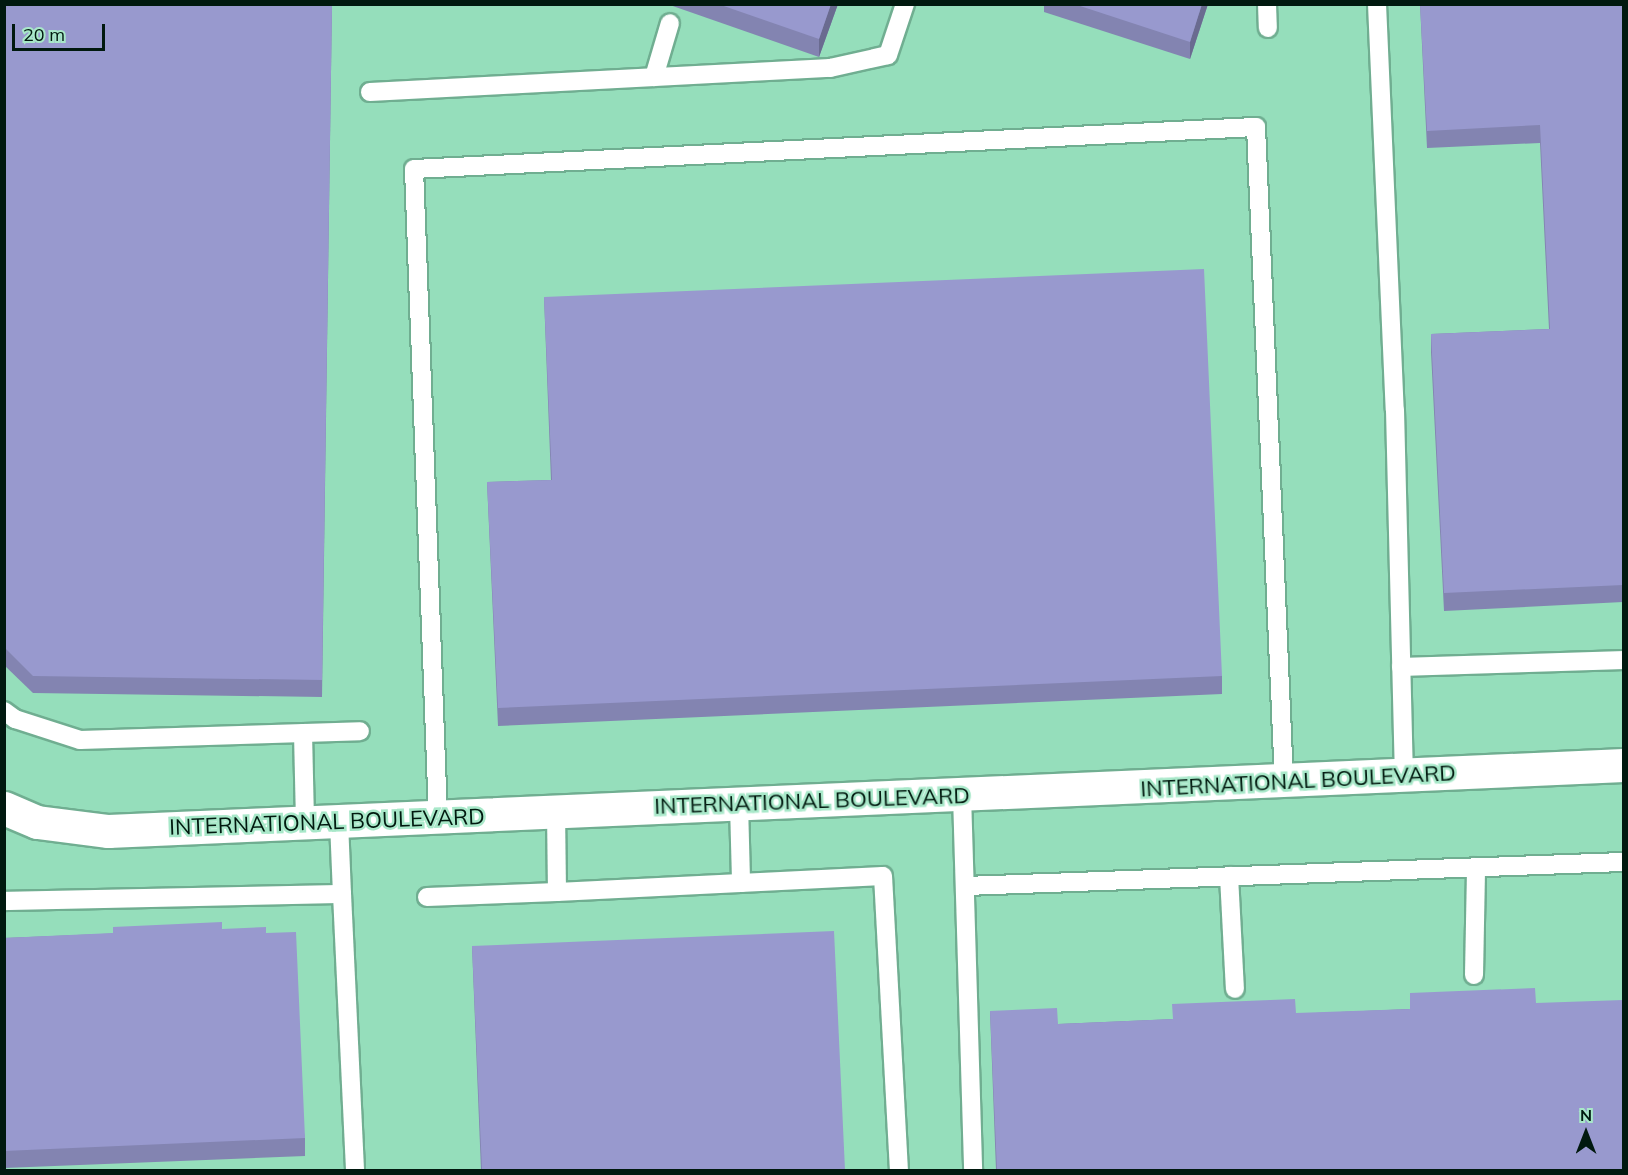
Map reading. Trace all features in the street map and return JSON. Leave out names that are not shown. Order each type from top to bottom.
[{"type":"street","name":"INTERNATIONAL BOULEVARD","points":[[4,808],[37,822],[108,831],[1284,782],[1623,765]]},
{"type":"lane","points":[[370,92],[830,68],[888,55],[905,4]]},
{"type":"lane","points":[[1267,4],[1268,28]]},
{"type":"lane","points":[[1377,4],[1404,776]]},
{"type":"lane","points":[[654,77],[670,23]]},
{"type":"lane","points":[[438,817],[414,168],[1256,127],[1284,782]]},
{"type":"lane","points":[[1401,667],[1623,660]]},
{"type":"lane","points":[[4,711],[15,719],[80,740],[360,731]]},
{"type":"lane","points":[[303,733],[305,823]]},
{"type":"lane","points":[[962,795],[973,1170]]},
{"type":"lane","points":[[739,804],[741,883]]},
{"type":"lane","points":[[556,812],[557,892]]},
{"type":"lane","points":[[339,822],[355,1170]]},
{"type":"lane","points":[[965,886],[1623,862]]},
{"type":"lane","points":[[1474,975],[1476,867]]},
{"type":"lane","points":[[427,897],[883,876],[899,1170]]},
{"type":"lane","points":[[1229,876],[1235,989]]},
{"type":"lane","points":[[4,901],[20,904],[342,894]]},
{"type":"shaded area","points":[[5,5],[1623,5],[1623,1170],[5,1170]]},
{"type":"building","points":[[4,4],[332,4],[322,680],[33,676],[4,647]]},
{"type":"building","points":[[718,4],[831,4],[819,39]]},
{"type":"building","points":[[1074,4],[1202,4],[1190,42]]},
{"type":"building","points":[[1420,4],[1623,4],[1623,585],[1444,593],[1431,334],[1550,329],[1540,125],[1427,131]]},
{"type":"building","points":[[1204,269],[1222,676],[498,708],[487,482],[552,480],[544,297]]},
{"type":"building","points":[[222,922],[222,929],[266,927],[266,933],[296,932],[305,1138],[4,1151],[4,938],[113,933],[113,927]]},
{"type":"building","points":[[834,931],[845,1170],[482,1170],[472,946]]},
{"type":"building","points":[[1535,988],[1536,1003],[1623,1000],[1623,1170],[997,1170],[990,1011],[1057,1008],[1058,1024],[1173,1019],[1172,1004],[1295,999],[1296,1013],[1410,1009],[1410,993]]}]
